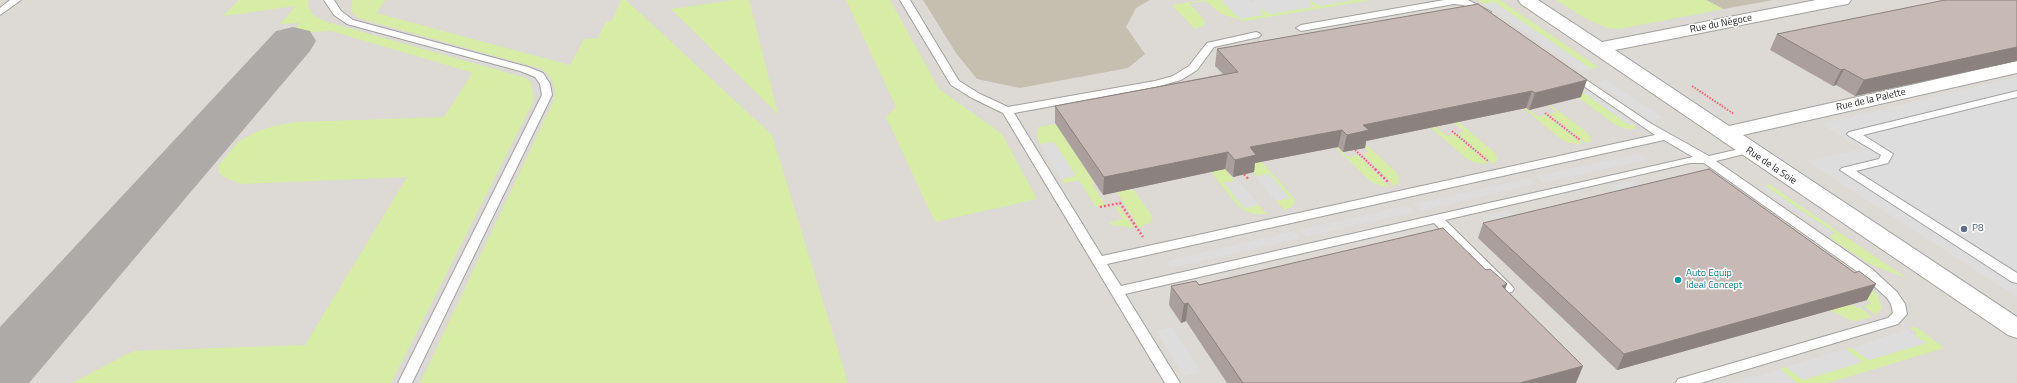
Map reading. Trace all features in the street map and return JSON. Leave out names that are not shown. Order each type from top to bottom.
[{"type":"street","name":"Rue de la Soie","points":[[1527,0],[1748,150],[2017,329]]},
{"type":"street","name":"Rue du Négoce","points":[[1599,48],[1842,0]]},
{"type":"street","name":"Rue de la Palette","points":[[1725,133],[2017,67]]},
{"type":"lane","points":[[0,12],[16,0]]},
{"type":"lane","points":[[329,0],[337,13],[350,22],[524,69],[539,75],[545,84],[547,95],[405,383]]},
{"type":"lane","points":[[905,0],[955,83],[976,96],[1007,111],[1173,383]]},
{"type":"lane","points":[[1301,28],[1454,1],[1466,2],[1494,18]]},
{"type":"lane","points":[[1007,111],[1156,84],[1177,78],[1193,68],[1212,45],[1256,35]]},
{"type":"lane","points":[[1564,67],[1646,125],[1707,160],[1867,272],[1892,295],[1898,304],[1900,314],[1893,321],[1683,383]]},
{"type":"lane","points":[[2017,94],[1853,134],[1887,154],[1884,161],[1846,170],[2017,278]]},
{"type":"lane","points":[[1099,261],[1666,136]]},
{"type":"lane","points":[[1118,291],[1690,160],[1707,160],[1748,150]]},
{"type":"lane","points":[[1436,218],[1507,289]]},
{"type":"path","points":[[1545,113],[1595,152]]},
{"type":"path","points":[[1452,131],[1501,172]]},
{"type":"path","points":[[1244,174],[1249,180]]},
{"type":"path","points":[[1100,207],[1120,203],[1153,250]]},
{"type":"shaded area","points":[[0,0],[2017,0],[2017,383],[0,383]]},
{"type":"shaded area","points":[[923,0],[1150,0],[1136,8],[1126,27],[1145,54],[1128,68],[1020,88],[977,79],[956,53]]},
{"type":"shaded area","points":[[1248,0],[1251,3],[1255,2],[1254,0],[1354,0],[1319,6],[1312,1],[1308,1],[1314,7],[1269,14],[1263,9],[1259,10],[1264,15],[1240,19],[1221,1]]},
{"type":"shaded area","points":[[1706,0],[1773,0],[1723,9]]},
{"type":"shaded area","points":[[1494,2],[1591,69],[1580,71],[1484,4]]},
{"type":"shaded area","points":[[1491,27],[1501,29],[1634,124],[1629,125]]},
{"type":"shaded area","name":"P8","points":[[2017,77],[2017,297],[1806,161],[1862,149],[1821,124]]},
{"type":"shaded area","points":[[1607,80],[1663,118],[1651,121],[1595,82]]},
{"type":"shaded area","points":[[1054,142],[1076,176],[1061,179],[1040,144]]},
{"type":"shaded area","points":[[1638,154],[1646,160],[1543,183],[1536,176]]},
{"type":"shaded area","points":[[1269,174],[1290,198],[1276,201],[1255,177]]},
{"type":"shaded area","points":[[1529,178],[1536,184],[1420,211],[1414,204]]},
{"type":"shaded area","points":[[1238,180],[1259,205],[1244,208],[1224,183]]},
{"type":"shaded area","points":[[1633,181],[1644,189],[1618,195],[1607,186]]},
{"type":"shaded area","points":[[1765,186],[1835,234],[1830,235],[1759,187]]},
{"type":"shaded area","points":[[1407,205],[1414,212],[1306,237],[1300,230]]},
{"type":"shaded area","points":[[1507,210],[1518,219],[1490,226],[1480,216]]},
{"type":"shaded area","points":[[1294,231],[1300,238],[1171,268],[1166,261]]},
{"type":"shaded area","points":[[1173,327],[1201,372],[1184,376],[1156,331]]},
{"type":"shaded area","points":[[1906,329],[1926,343],[1869,360],[1852,348]]},
{"type":"shaded area","points":[[1846,349],[1862,362],[1803,380],[1786,367]]},
{"type":"shaded area","points":[[1780,369],[1796,382],[1731,383]]},
{"type":"green space","points":[[239,0],[309,0],[308,6],[312,14],[324,21],[526,78],[531,82],[534,100],[391,383],[72,383],[133,351],[305,345],[407,177],[241,184],[224,177],[219,173],[218,166],[238,142],[256,132],[274,126],[297,122],[444,117],[471,75],[471,73],[467,71],[331,31],[292,33],[300,23],[280,24],[296,6],[223,16]]},
{"type":"green space","points":[[352,0],[386,0],[376,13],[570,65],[584,39],[598,38],[606,22],[612,20],[621,0],[626,0],[772,135],[848,383],[420,383],[554,100],[555,90],[552,79],[542,69],[358,18],[351,11]]},
{"type":"green space","points":[[734,0],[749,0],[778,114],[671,9]]},
{"type":"green space","points":[[846,0],[890,0],[939,89],[1002,134],[1037,199],[935,222],[886,117],[896,107]]},
{"type":"green space","points":[[1203,0],[1228,0],[1221,1],[1264,15],[1258,10],[1264,9],[1270,14],[1314,6],[1308,1],[1312,0],[1319,6],[1354,0],[1371,0],[1244,21],[1221,14],[1206,1],[1189,3],[1205,21],[1204,25],[1195,29],[1172,5]]},
{"type":"green space","points":[[1477,0],[1500,0],[1598,67],[1591,69],[1494,2],[1484,4]]},
{"type":"green space","points":[[1556,0],[1706,0],[1723,9],[1619,29],[1607,28],[1583,17]]},
{"type":"green space","points":[[1491,27],[1629,125],[1634,124],[1635,129],[1626,129],[1614,124],[1579,98]]},
{"type":"green space","points":[[1546,104],[1549,104],[1584,130],[1590,136],[1591,141],[1586,143],[1549,114],[1557,112]]},
{"type":"green space","points":[[1523,108],[1526,108],[1539,117],[1545,115],[1583,144],[1570,143],[1561,139]]},
{"type":"green space","points":[[1458,122],[1494,152],[1498,159],[1497,161],[1493,164],[1457,133],[1465,132],[1454,123]]},
{"type":"green space","points":[[1056,124],[1094,182],[1092,184],[1106,205],[1096,207],[1079,180],[1064,183],[1061,179],[1076,176],[1054,142],[1040,144],[1037,136],[1038,127]]},
{"type":"green space","points":[[1435,127],[1447,136],[1454,134],[1489,164],[1476,163],[1467,159],[1431,128]]},
{"type":"green space","points":[[1359,142],[1363,142],[1395,171],[1399,178],[1398,183],[1394,186],[1363,154],[1369,152]]},
{"type":"green space","points":[[1338,147],[1348,157],[1358,155],[1390,187],[1381,186],[1370,181],[1336,148]]},
{"type":"green space","points":[[1262,162],[1293,197],[1295,202],[1292,207],[1284,210],[1276,201],[1290,198],[1269,174],[1257,176],[1247,165]]},
{"type":"green space","points":[[1225,169],[1235,181],[1225,183],[1244,208],[1259,205],[1267,214],[1253,214],[1238,206],[1211,172]]},
{"type":"green space","points":[[1769,184],[1908,279],[1870,264],[1829,237],[1835,233],[1765,186]]},
{"type":"green space","points":[[1133,189],[1152,216],[1151,222],[1139,228],[1117,192]]},
{"type":"green space","points":[[1119,206],[1134,228],[1111,225],[1110,222],[1123,219],[1115,207]]},
{"type":"green space","points":[[1855,277],[1878,295],[1882,308],[1876,315],[1864,306],[1871,303],[1849,287]]},
{"type":"green space","points":[[1851,304],[1857,308],[1860,307],[1872,317],[1856,321],[1850,320],[1830,310]]},
{"type":"green space","points":[[1910,328],[1918,328],[1944,348],[1828,383],[1794,383],[1796,382],[1780,369],[1786,367],[1803,380],[1862,362],[1846,349],[1852,348],[1869,360],[1926,343],[1914,335],[1917,333]]},
{"type":"building","points":[[1945,0],[2017,0],[2017,47],[1864,80],[1844,69],[1841,70],[1777,34]]},
{"type":"building","points":[[1478,4],[1587,80],[1535,93],[1532,91],[1363,125],[1369,130],[1347,135],[1342,130],[1250,147],[1256,155],[1235,160],[1228,152],[1104,177],[1055,106],[1238,72],[1217,49]]},
{"type":"building","name":"Auto Equip Ideal Concept","points":[[1709,169],[1855,273],[1859,271],[1876,284],[1624,354],[1483,223]]},
{"type":"building","points":[[1443,228],[1486,270],[1490,269],[1507,284],[1502,286],[1583,366],[1520,383],[1243,383],[1188,303],[1184,304],[1171,286],[1196,281],[1199,285]]},
{"type":"taxiway","points":[[0,371],[293,41]]},
{"type":"place","name":"P8","points":[[1964,229]]},
{"type":"place","name":"Auto Equip Ideal Concept","points":[[1678,280]]}]
